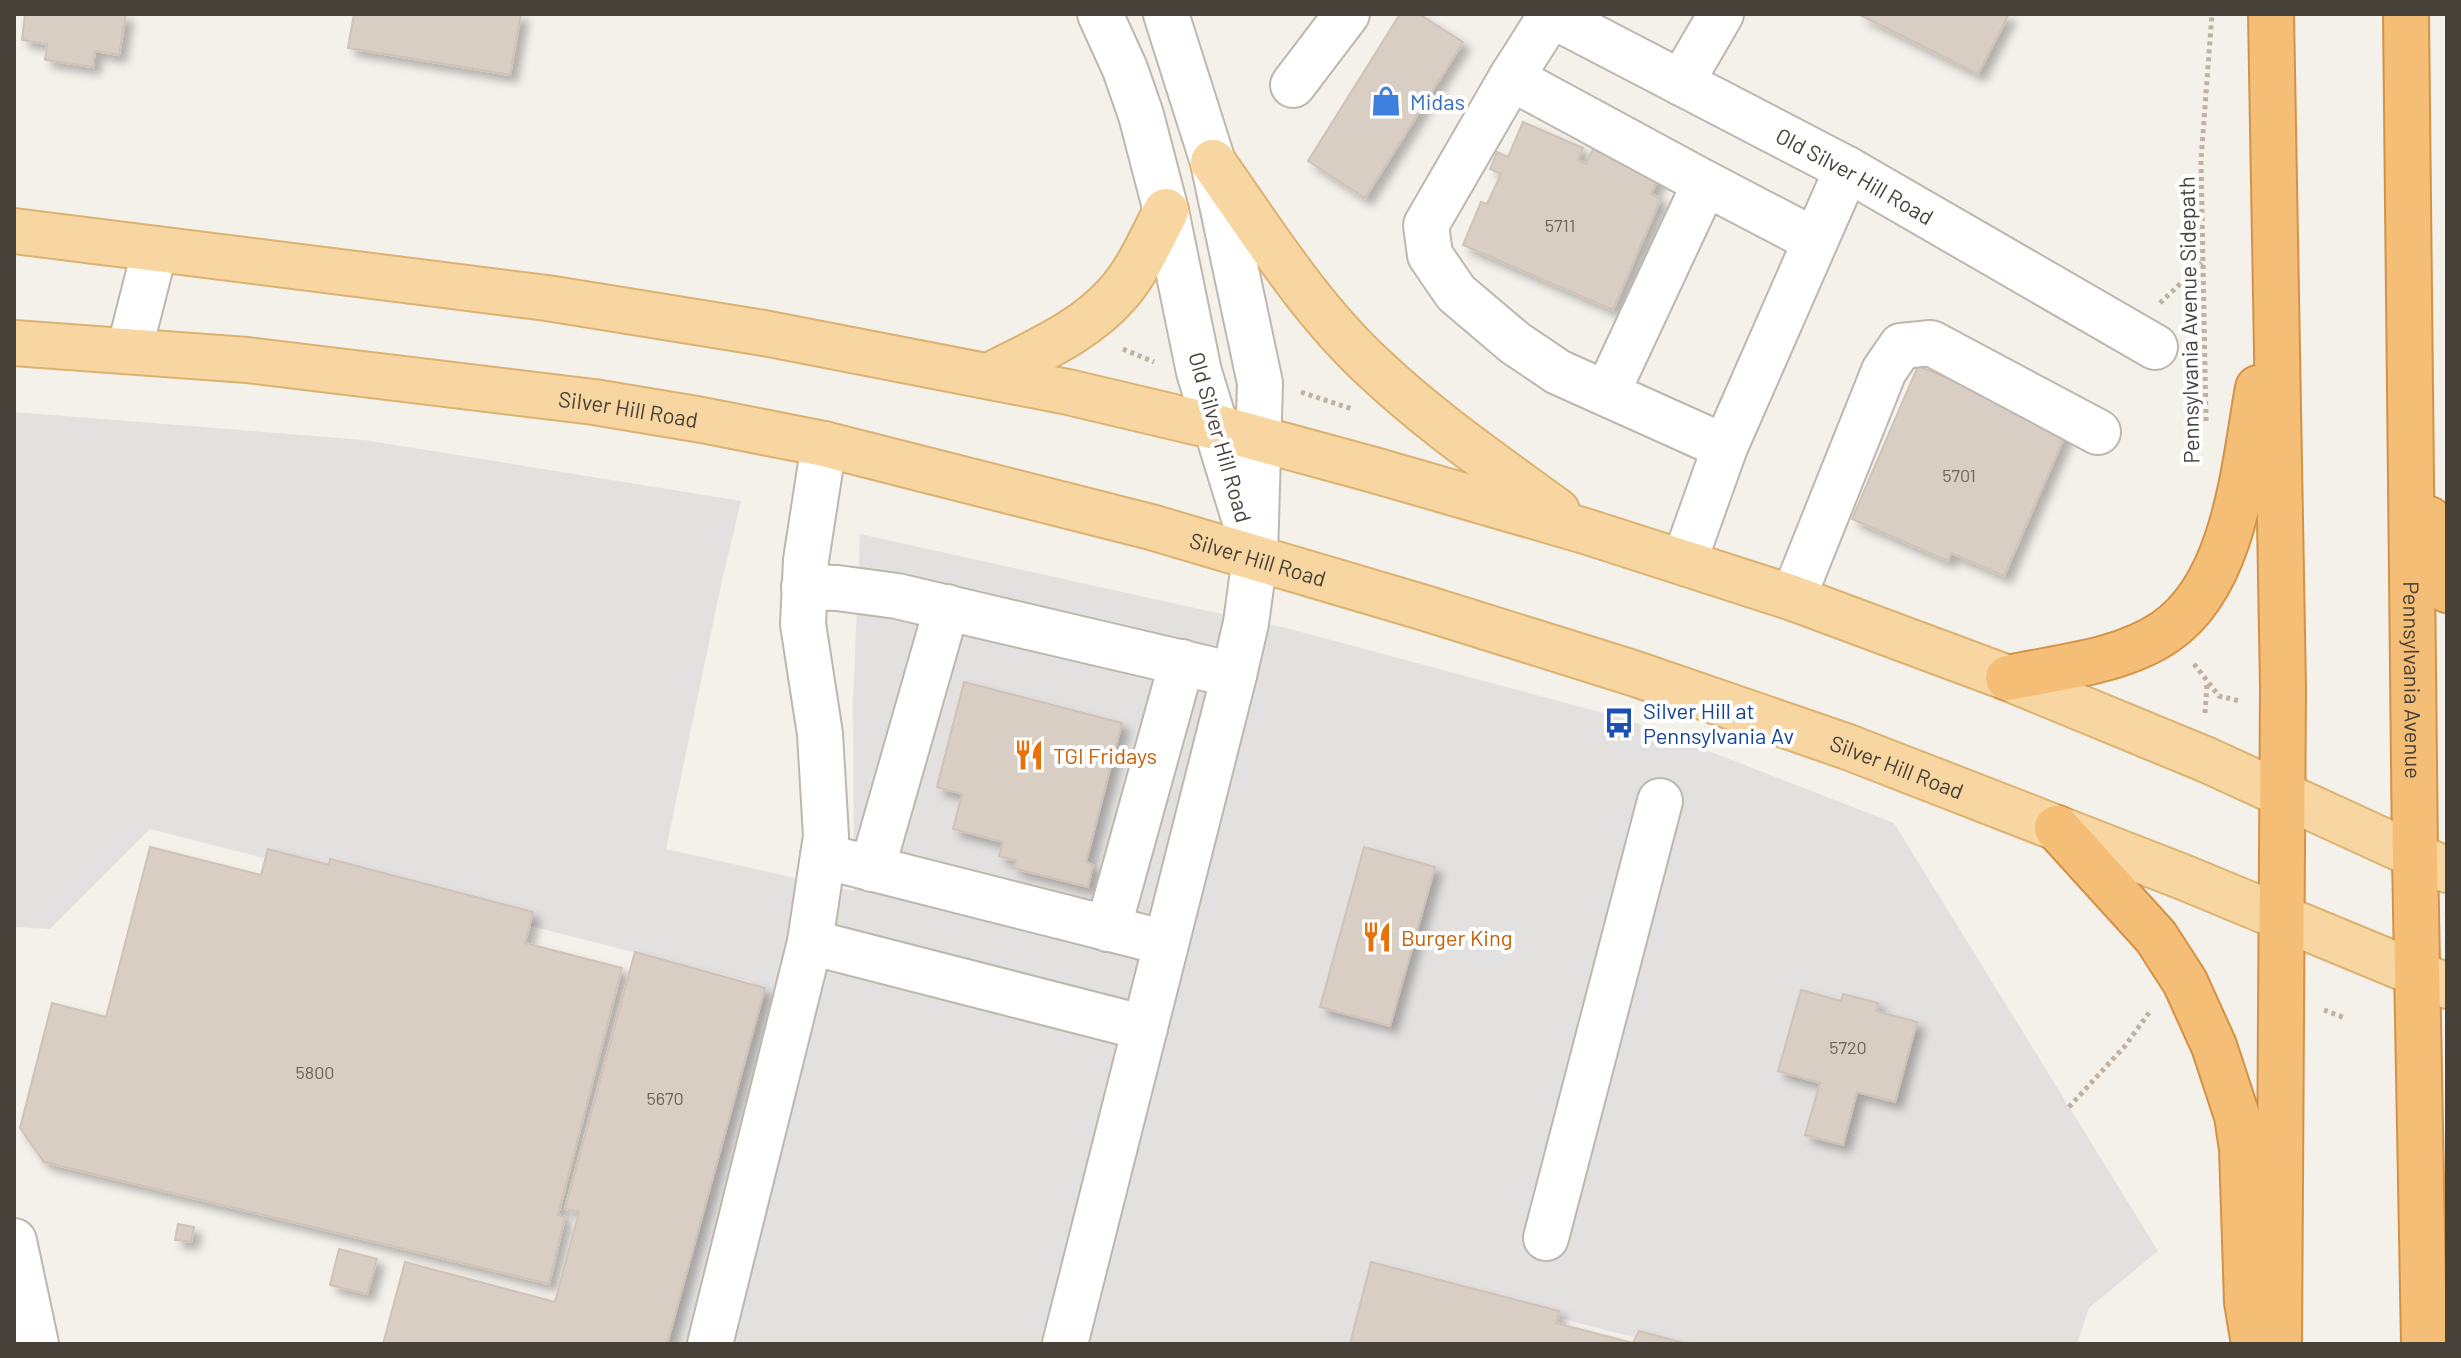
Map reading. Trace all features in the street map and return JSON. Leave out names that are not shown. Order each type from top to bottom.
[{"type":"highway","points":[[2271,14],[2283,796],[2279,1344]]},
{"type":"highway","name":"Pennsylvania Avenue","points":[[2406,14],[2412,454],[2431,863],[2432,980],[2424,1344]]},
{"type":"highway","points":[[2008,678],[2092,660],[2146,642],[2166,631],[2200,596],[2216,570],[2230,532],[2275,295]]},
{"type":"highway","points":[[2412,454],[2447,590]]},
{"type":"highway","points":[[2057,828],[2156,937],[2185,982],[2214,1046],[2237,1116],[2242,1149],[2247,1302],[2254,1344]]},
{"type":"highway","points":[[2444,1344],[2447,1329]]},
{"type":"main road","points":[[1213,162],[1313,301],[1373,367],[1456,438],[1585,531]]},
{"type":"main road","points":[[989,376],[1076,331],[1106,306],[1135,271],[1166,211]]},
{"type":"main road","points":[[14,231],[547,298],[778,335],[989,376],[1216,427],[1585,531],[1793,598],[2008,678],[2207,760],[2431,863]]},
{"type":"main road","name":"Silver Hill Road","points":[[14,343],[357,371],[578,400],[824,444],[1105,515],[1255,557],[1678,688],[1848,747],[2432,980]]},
{"type":"street","name":"Old Silver Hill Road","points":[[1100,14],[1125,69],[1141,115],[1166,211],[1199,372],[1255,557]]},
{"type":"street","points":[[1293,85],[1347,14]]},
{"type":"street","points":[[1681,83],[1721,14]]},
{"type":"street","name":"Old Silver Hill Road","points":[[1550,15],[1847,169],[2143,339]]},
{"type":"street","points":[[1550,15],[1426,225],[1430,255],[1456,293],[1515,343],[1558,372],[1725,447]]},
{"type":"street","name":"Old Silver Hill Road","points":[[1172,19],[1213,162],[1260,383],[1255,557]]},
{"type":"street","points":[[1511,78],[1814,240]]},
{"type":"street","points":[[1684,562],[1725,447],[1847,169]]},
{"type":"street","points":[[1607,393],[1705,183]]},
{"type":"street","points":[[129,351],[155,249]]},
{"type":"street","points":[[1793,598],[1884,371],[1901,346],[1931,343],[2098,432]]},
{"type":"street","points":[[710,1344],[810,942],[826,836],[820,734],[803,624],[806,560],[824,444]]},
{"type":"street","points":[[1065,1344],[1234,675],[1246,623],[1255,557]]},
{"type":"street","points":[[804,587],[897,596],[1234,675]]},
{"type":"street","points":[[872,869],[947,607]]},
{"type":"street","points":[[1108,929],[1182,662]]},
{"type":"street","points":[[1546,1238],[1660,801]]},
{"type":"street","points":[[823,856],[1166,943]]},
{"type":"street","points":[[810,942],[1145,1028]]},
{"type":"street","points":[[14,1241],[36,1344]]},
{"type":"path","name":"Pennsylvania Avenue Sidepath","points":[[2206,435],[2201,160],[2212,14]]},
{"type":"path","points":[[2143,339],[2203,262]]},
{"type":"path","points":[[1116,345],[1155,363]]},
{"type":"path","points":[[1296,390],[1358,412]]},
{"type":"path","points":[[2191,661],[2219,696],[2241,702]]},
{"type":"path","points":[[2204,718],[2207,682]]},
{"type":"path","points":[[2069,1107],[2125,1046],[2155,1004]]},
{"type":"path","points":[[2319,1008],[2345,1018]]},
{"type":"shaded area","points":[[14,412],[364,440],[741,501],[666,849],[854,891],[853,701],[860,534],[1290,629],[1629,720],[1894,823],[2158,1251],[2089,1308],[2077,1344],[1660,1344],[1373,1270],[1353,1344],[653,1344],[751,982],[150,829],[50,929],[14,927]]},
{"type":"building","points":[[25,14],[126,14],[119,55],[95,51],[93,67],[45,60],[47,44],[22,40]]},
{"type":"building","points":[[354,14],[521,14],[510,75],[348,48]]},
{"type":"building","name":"Midas","points":[[1400,14],[1419,14],[1463,42],[1365,198],[1308,161]]},
{"type":"building","points":[[1858,14],[2009,14],[1978,74]]},
{"type":"building","points":[[1523,122],[1583,148],[1578,160],[1586,164],[1595,145],[1661,173],[1651,194],[1661,198],[1613,310],[1463,245],[1481,202],[1487,204],[1501,174],[1490,169],[1497,152],[1508,157]]},
{"type":"building","points":[[1918,366],[1954,381],[1957,372],[1981,382],[1976,392],[2067,431],[2004,576],[1951,553],[1948,561],[1852,519]]},
{"type":"building","name":"TGI Fridays","points":[[964,682],[1122,723],[1086,862],[1093,865],[1088,887],[1013,868],[1016,861],[999,856],[1003,842],[953,829],[962,794],[937,787]]},
{"type":"building","points":[[150,847],[261,875],[268,849],[329,865],[330,859],[533,912],[525,943],[622,968],[558,1215],[565,1217],[549,1284],[44,1162],[20,1128],[52,1003],[106,1017]]},
{"type":"building","name":"Burger King","points":[[1364,847],[1435,867],[1390,1026],[1320,1007]]},
{"type":"building","points":[[635,952],[765,988],[667,1344],[383,1344],[405,1262],[555,1302],[579,1212],[565,1209]]},
{"type":"building","points":[[1801,990],[1841,1001],[1843,994],[1878,1003],[1876,1011],[1917,1022],[1895,1102],[1857,1092],[1843,1145],[1805,1135],[1820,1083],[1778,1071]]},
{"type":"building","points":[[178,1224],[194,1227],[191,1242],[175,1240]]},
{"type":"building","points":[[339,1249],[377,1259],[367,1294],[330,1285]]},
{"type":"building","points":[[1371,1262],[1559,1311],[1556,1323],[1633,1343],[1639,1331],[1687,1344],[1350,1344]]},
{"type":"building","points":[[1371,1262],[1559,1311],[1556,1323],[1633,1343],[1639,1331],[1687,1344],[1350,1344]]},
{"type":"place","name":"Midas","points":[[1386,101]]},
{"type":"place","name":"Silver Hill at Pennsylvania Av","points":[[1619,723]]},
{"type":"place","name":"TGI Fridays","points":[[1029,755]]},
{"type":"place","name":"Burger King","points":[[1377,937]]}]
